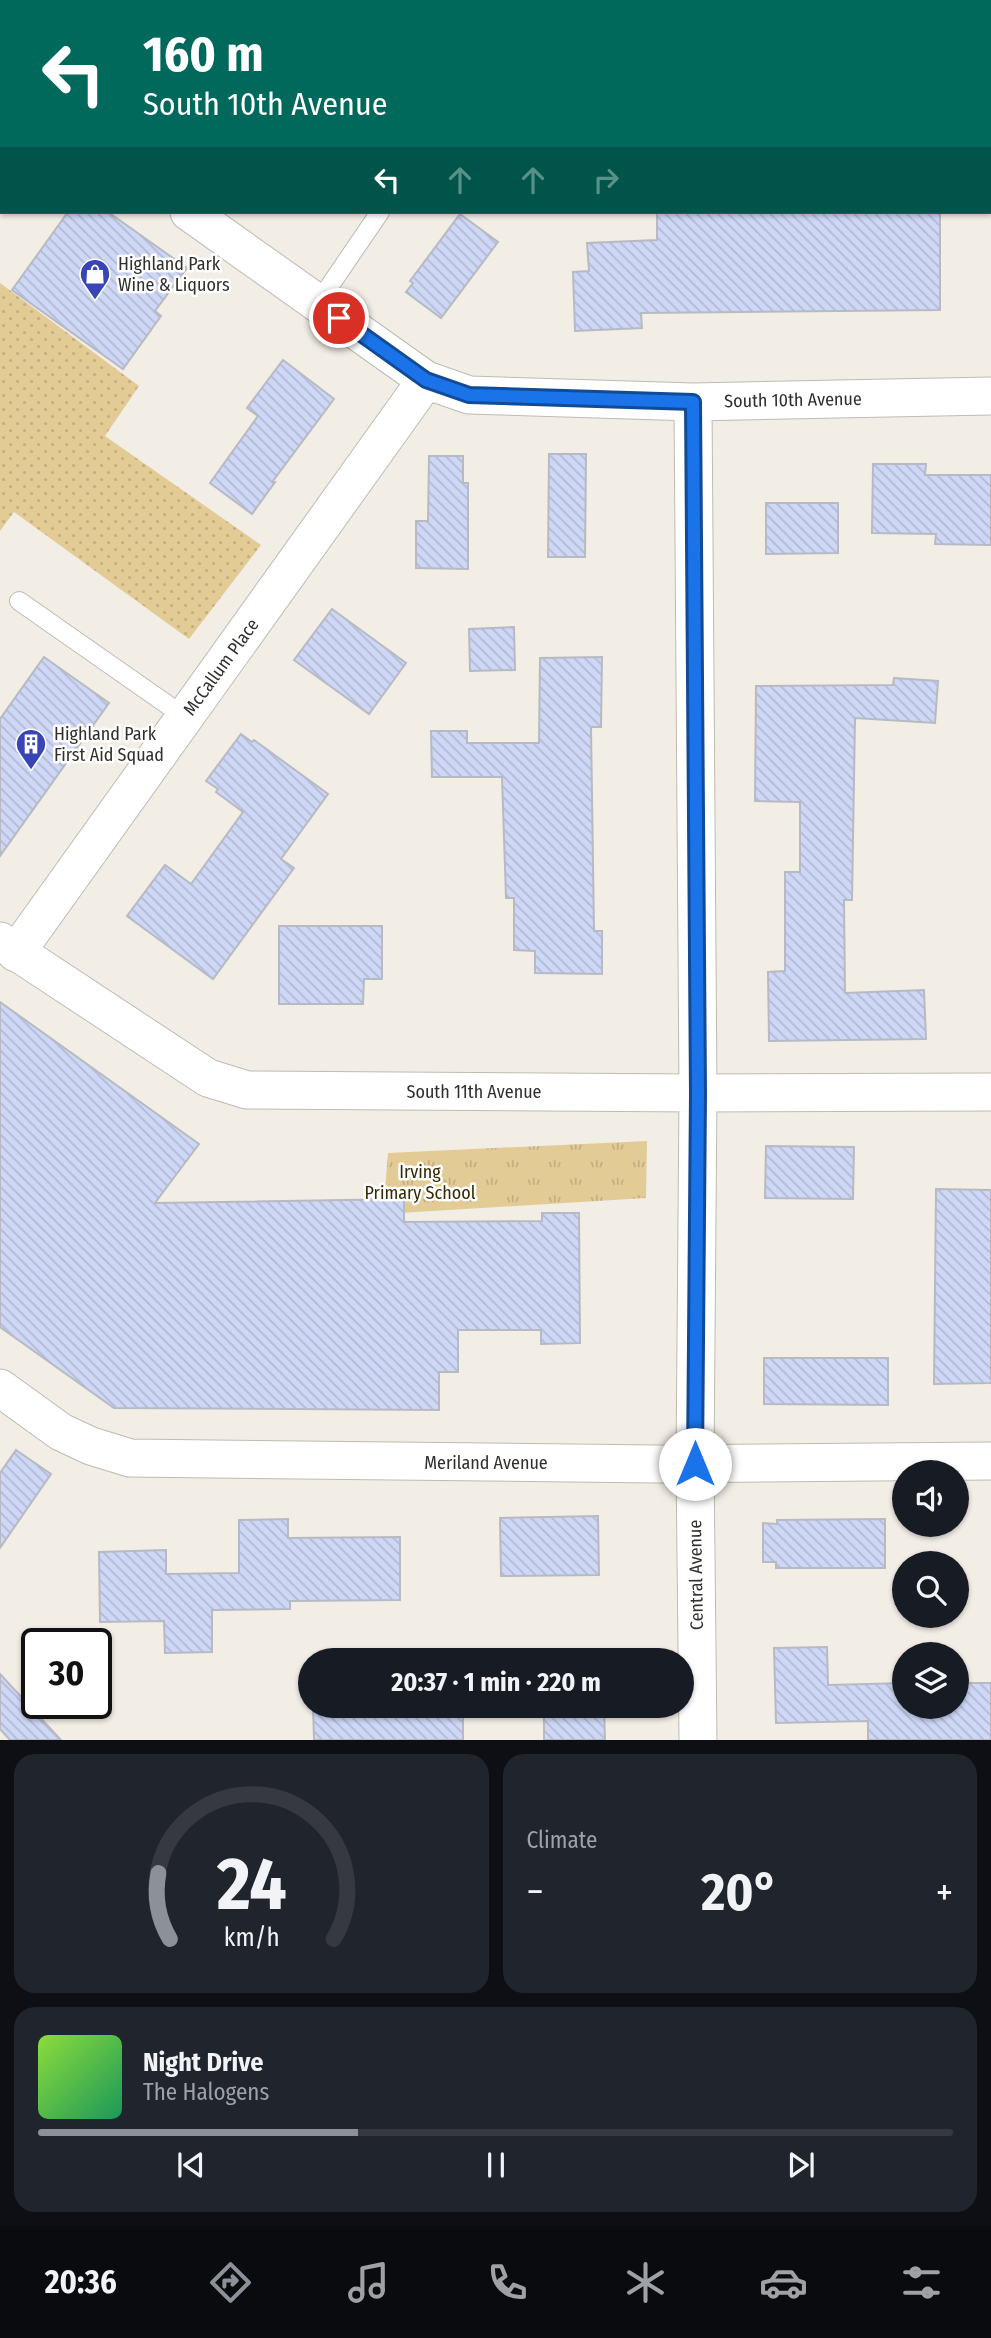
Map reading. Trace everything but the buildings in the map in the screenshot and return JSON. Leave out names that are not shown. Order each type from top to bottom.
[{"type":"street","name":"South 10th Avenue","points":[[192,214],[426,380],[469,395],[693,402],[991,396]]},
{"type":"street","name":"McCallum Place","points":[[8,947],[185,717],[426,380]]},
{"type":"street","name":"Central Avenue","points":[[693,402],[698,1093],[695,1464],[698,1740]]},
{"type":"street","name":"South 11th Avenue","points":[[8,947],[208,1078],[247,1090],[991,1092]]},
{"type":"street","name":"Meriland Avenue","points":[[0,1388],[61,1432],[91,1446],[130,1458],[695,1464],[991,1461]]},
{"type":"lane","points":[[318,303],[379,214]]},
{"type":"lane","points":[[19,601],[185,717]]},
{"type":"green space","points":[[0,283],[139,386],[105,436],[261,545],[189,639],[14,512],[0,531]]},
{"type":"green space","name":"Irving Primary School","points":[[647,1141],[646,1198],[383,1214],[388,1153]]},
{"type":"place","name":"Highland Park Wine & Liquors","points":[[95,301]]},
{"type":"place","name":"Highland Park First Aid Squad","points":[[31,771]]},
{"type":"route","points":[[339,318],[426,380],[469,395],[693,402],[698,1093],[695,1464]]}]
